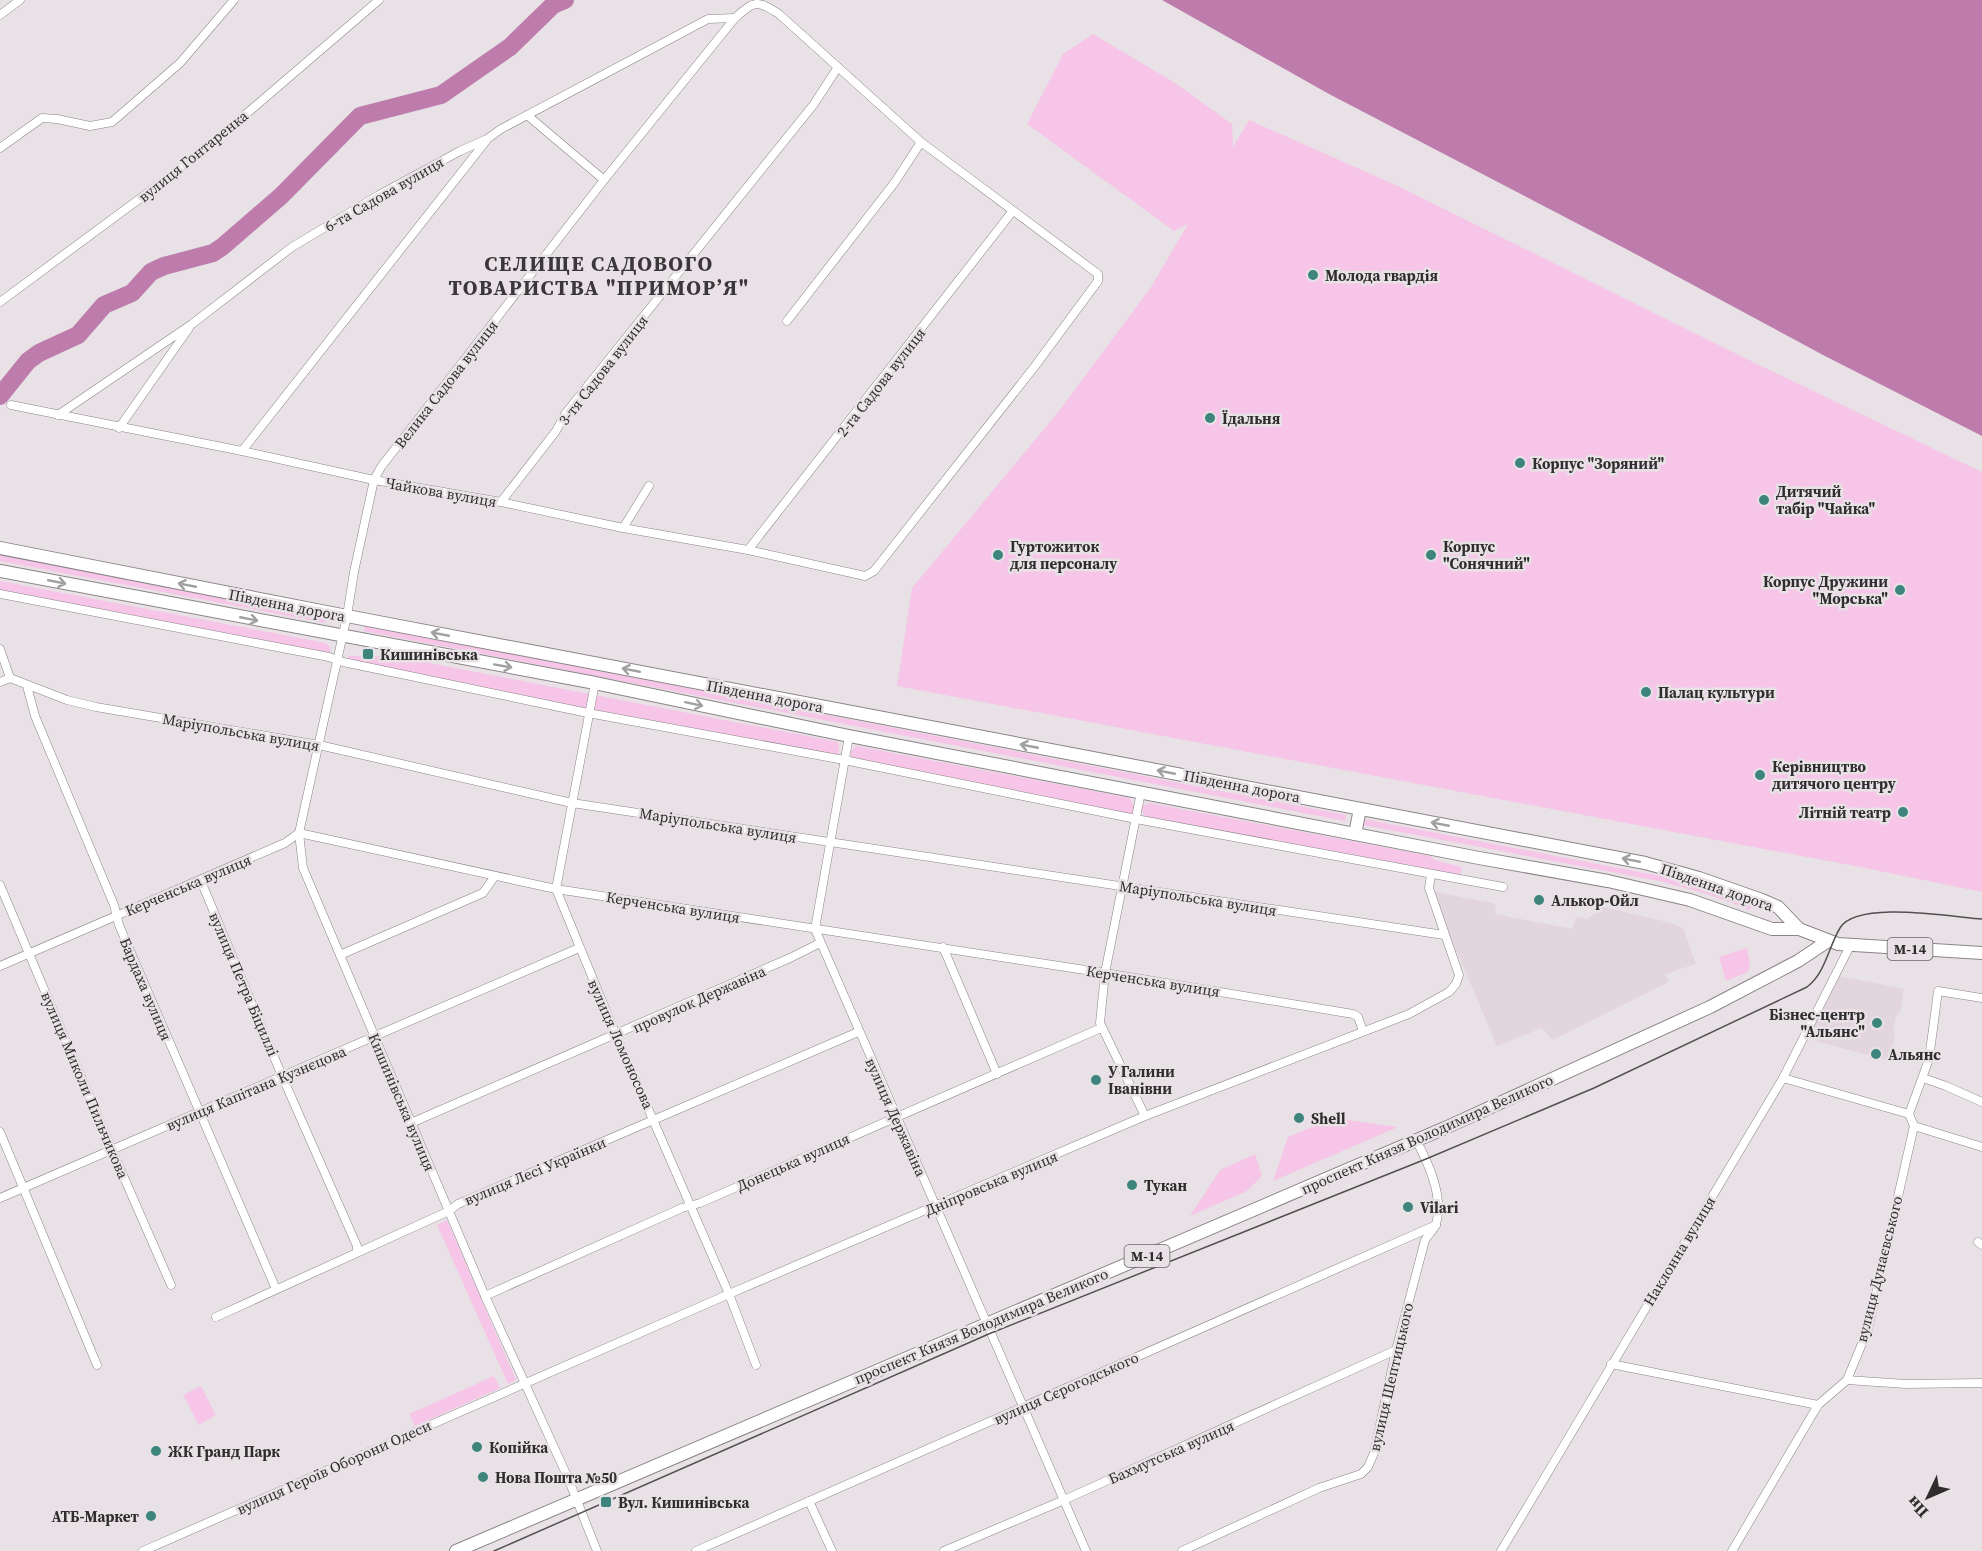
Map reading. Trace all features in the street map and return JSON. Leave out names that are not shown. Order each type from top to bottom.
[{"type":"main road","name":"Південна дорога","points":[[0,548],[1645,863],[1700,878],[1778,907],[1799,929]]},
{"type":"main road","name":"Південна дорога","points":[[0,572],[595,683],[849,736],[1608,881],[1690,900],[1772,929],[1799,929]]},
{"type":"main road","points":[[1355,834],[1360,809]]},
{"type":"main road","name":"М-14","points":[[1799,929],[1828,941],[1850,946],[1982,953]]},
{"type":"main road","name":"проспект Князя Володимира Великого","points":[[456,1551],[1416,1140],[1710,1006],[1798,961],[1828,941]]},
{"type":"street","points":[[0,15],[20,0]]},
{"type":"street","points":[[0,148],[42,118],[90,126],[112,122],[180,63],[234,0]]},
{"type":"street","name":"вулиця Гонтаренка","points":[[0,302],[196,157],[379,0]]},
{"type":"street","points":[[759,1],[779,14],[921,142],[1012,212]]},
{"type":"street","name":"Велика Садова вулиця","points":[[342,637],[374,480],[381,467],[604,180],[735,18],[750,5],[759,1]]},
{"type":"street","name":"6-та Садова вулиця","points":[[58,415],[192,324],[291,247],[379,195],[708,19],[735,18]]},
{"type":"street","name":"3-тя Садова вулиця","points":[[501,502],[556,431],[565,414],[814,104],[838,67]]},
{"type":"street","points":[[527,115],[604,180]]},
{"type":"street","points":[[242,451],[487,139]]},
{"type":"street","points":[[787,321],[896,182],[921,142]]},
{"type":"street","name":"Чайкова вулиця","points":[[11,405],[374,480],[748,550],[865,576],[870,574],[1035,366],[1099,278],[1098,274],[1012,212]]},
{"type":"street","name":"2-га Садова вулиця","points":[[748,550],[1012,212]]},
{"type":"street","points":[[119,428],[192,324]]},
{"type":"street","points":[[622,528],[649,486]]},
{"type":"street","points":[[0,594],[337,660],[588,713],[1503,887]]},
{"type":"street","name":"Кишинівська вулиця","points":[[342,637],[299,833],[303,868],[485,1296],[597,1551]]},
{"type":"street","points":[[0,649],[10,678],[0,682]]},
{"type":"street","name":"Маріупольська вулиця","points":[[10,678],[67,700],[319,745],[572,803],[1444,935]]},
{"type":"street","points":[[556,890],[595,683]]},
{"type":"street","name":"Бардаха вулиця","points":[[27,686],[35,716],[117,915],[118,925],[276,1289]]},
{"type":"street","name":"вулиця Державіна","points":[[849,736],[815,929],[1086,1551]]},
{"type":"street","points":[[1141,792],[1105,973],[1100,1023],[1145,1116]]},
{"type":"street","name":"Керченська вулиця","points":[[0,966],[285,843],[299,833],[556,890],[1105,973],[1353,1014],[1358,1017],[1364,1031]]},
{"type":"street","points":[[1431,874],[1429,888],[1444,935]]},
{"type":"street","points":[[340,955],[483,893],[495,876]]},
{"type":"street","name":"вулиця Петра Біциллі","points":[[201,880],[282,1076],[357,1246],[357,1252]]},
{"type":"street","name":"вулиця Миколи Пильчикова","points":[[0,885],[171,1285]]},
{"type":"street","name":"вулиця Ломоносова","points":[[556,890],[616,1035],[729,1294],[756,1365]]},
{"type":"street","name":"Дніпровська вулиця","points":[[524,1383],[1145,1116],[1417,1010],[1449,992],[1456,984],[1458,971],[1444,935]]},
{"type":"street","name":"провулок Державіна","points":[[411,1123],[616,1035],[820,943]]},
{"type":"street","name":"Наклонна вулиця","points":[[1500,1551],[1783,1078],[1850,946]]},
{"type":"street","name":"вулиця Капітана Кузнєцова","points":[[0,1198],[579,948]]},
{"type":"street","points":[[943,948],[997,1074]]},
{"type":"street","points":[[1982,998],[1938,991],[1929,1059],[1909,1114],[1914,1126],[1982,1147]]},
{"type":"street","name":"Донецька вулиця","points":[[485,1296],[1101,1028]]},
{"type":"street","name":"вулиця Лесі Українки","points":[[216,1317],[449,1212],[458,1204],[858,1032]]},
{"type":"street","points":[[1783,1078],[1909,1114]]},
{"type":"street","points":[[1923,1078],[1982,1101]]},
{"type":"street","name":"вулиця Дунаєвського","points":[[1732,1551],[1818,1405],[1847,1380],[1868,1329],[1914,1126]]},
{"type":"street","points":[[0,1132],[97,1365]]},
{"type":"street","name":"вулиця Шептицького","points":[[1182,1551],[1319,1488],[1355,1477],[1366,1471],[1374,1453],[1396,1350],[1425,1240],[1436,1225],[1436,1187],[1416,1140]]},
{"type":"street","name":"вулиця Сєрогодського","points":[[696,1551],[1436,1225]]},
{"type":"street","name":"Бахмутська вулиця","points":[[944,1551],[1064,1500],[1396,1350]]},
{"type":"street","points":[[1611,1364],[1818,1405]]},
{"type":"street","points":[[1847,1380],[1906,1384],[1982,1383]]},
{"type":"street","name":"вулиця Героїв Оборони Одеси","points":[[143,1551],[524,1383]]},
{"type":"street","points":[[809,1501],[832,1551]]},
{"type":"shaded area","points":[[1162,0],[1982,0],[1982,436],[1823,355],[1329,94]]},
{"type":"shaded area","points":[[1093,34],[1175,83],[1232,124],[1233,147],[1249,120],[1398,186],[1753,362],[1982,472],[1982,892],[1855,866],[897,686],[912,588],[1059,411],[1151,287],[1188,224],[1174,231],[1027,124],[1063,54]]},
{"type":"shaded area","points":[[0,555],[327,618],[325,623],[0,561]]},
{"type":"shaded area","points":[[0,581],[326,643],[330,647],[330,652],[0,591]]},
{"type":"shaded area","points":[[365,626],[1346,815],[1345,821],[364,631]]},
{"type":"shaded area","points":[[348,656],[393,656],[838,742],[839,752],[837,755],[580,707],[348,660]]},
{"type":"shaded area","points":[[856,746],[1130,798],[1135,809],[1131,814],[851,759],[851,751]]},
{"type":"shaded area","points":[[1149,803],[1430,856],[1434,860],[1462,867],[1460,875],[1146,818],[1142,811],[1143,806]]},
{"type":"shaded area","points":[[1364,819],[1660,876],[1706,889],[1751,906],[1750,910],[1704,893],[1659,881],[1363,825]]},
{"type":"shaded area","points":[[1431,891],[1493,903],[1496,906],[1495,914],[1572,929],[1576,917],[1587,919],[1604,907],[1671,923],[1683,928],[1696,964],[1665,974],[1669,982],[1553,1040],[1542,1028],[1497,1046]]},
{"type":"shaded area","points":[[1747,948],[1750,965],[1748,972],[1726,981],[1719,957]]},
{"type":"shaded area","points":[[1838,976],[1904,989],[1900,1013],[1896,1016],[1893,1031],[1895,1035],[1890,1061],[1808,1039]]},
{"type":"shaded area","points":[[1333,1118],[1398,1127],[1273,1181],[1288,1137]]},
{"type":"shaded area","points":[[1255,1154],[1262,1176],[1247,1191],[1190,1216],[1220,1170]]},
{"type":"shaded area","points":[[447,1220],[516,1380],[508,1384],[437,1225]]},
{"type":"shaded area","points":[[494,1376],[500,1388],[415,1426],[409,1414]]},
{"type":"shaded area","points":[[201,1386],[216,1415],[199,1425],[183,1395]]},
{"type":"waterway","points":[[0,396],[28,361],[39,353],[78,335],[104,305],[132,293],[151,272],[164,266],[213,253],[222,247],[281,196],[360,116],[441,95],[510,47],[553,5],[565,0]]},
{"type":"tram line","points":[[494,1551],[991,1333],[1426,1159],[1594,1088],[1807,987],[1823,967],[1840,928],[1850,919],[1865,914],[1884,912],[1982,919]]},
{"type":"place","name":"Молода гвардія","points":[[1313,275]]},
{"type":"place","name":"Їдальня","points":[[1210,418]]},
{"type":"place","name":"Корпус \"Зоряний\"","points":[[1520,463]]},
{"type":"place","name":"Дитячий табір \"Чайка\"","points":[[1764,500]]},
{"type":"place","name":"Гуртожиток для персоналу","points":[[998,555]]},
{"type":"place","name":"Корпус \"Сонячний\"","points":[[1431,555]]},
{"type":"place","name":"Корпус Дружини \"Морська\"","points":[[1900,590]]},
{"type":"place","name":"Кишинівська","points":[[368,654]]},
{"type":"place","name":"Палац культури","points":[[1646,692]]},
{"type":"place","name":"Керівництво дитячого центру","points":[[1760,775]]},
{"type":"place","name":"Літній театр","points":[[1903,812]]},
{"type":"place","name":"Алькор-Ойл","points":[[1539,900]]},
{"type":"place","name":"Бізнес-центр \"Альянс\"","points":[[1877,1023]]},
{"type":"place","name":"Альянс","points":[[1876,1054]]},
{"type":"place","name":"У Галини Іванівни","points":[[1096,1080]]},
{"type":"place","name":"Shell","points":[[1299,1118]]},
{"type":"place","name":"Тукан","points":[[1132,1185]]},
{"type":"place","name":"Vilari","points":[[1408,1207]]},
{"type":"place","name":"Копійка","points":[[477,1447]]},
{"type":"place","name":"ЖК Гранд Парк","points":[[156,1451]]},
{"type":"place","name":"Нова Пошта №50","points":[[483,1477]]},
{"type":"place","name":"Вул. Кишинівська","points":[[606,1502]]},
{"type":"place","name":"АТБ-Маркет","points":[[151,1516]]},
{"type":"district","name":"СЕЛИЩЕ САДОВОГО ТОВАРИСТВА \"ПРИМОР’Я\"","points":[[599,275]]}]
